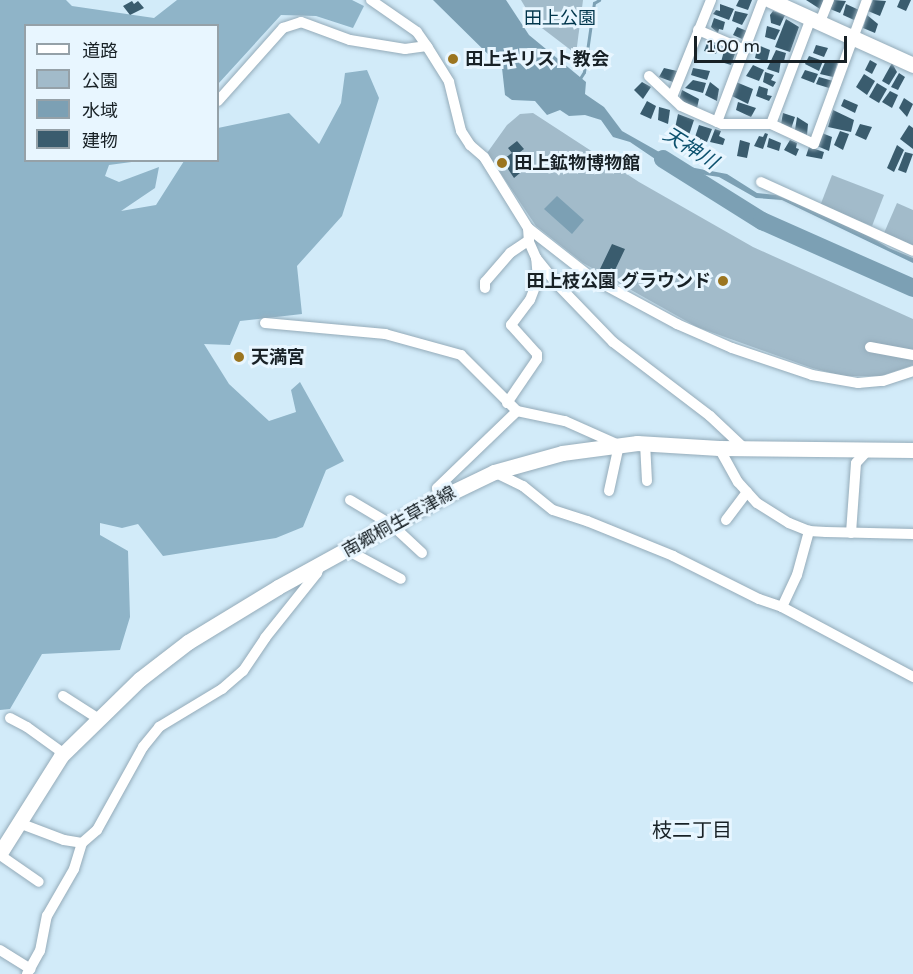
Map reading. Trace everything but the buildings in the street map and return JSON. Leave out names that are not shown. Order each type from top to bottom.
[{"type":"main road","points":[[770,0],[913,65]]},
{"type":"main road","name":"南郷桐生草津線","points":[[0,854],[63,753],[140,679],[188,642],[439,498],[494,472],[562,453],[645,443],[719,448],[913,450]]},
{"type":"street","points":[[371,0],[417,32],[427,46],[449,82],[461,131],[470,146],[484,157],[528,228],[592,278],[677,324],[732,348],[837,381],[883,381],[913,371]]},
{"type":"street","points":[[672,97],[711,0]]},
{"type":"street","points":[[717,122],[764,0]]},
{"type":"street","points":[[771,124],[816,20],[829,0]]},
{"type":"street","points":[[649,76],[681,106],[717,122],[771,124],[814,144],[867,0]]},
{"type":"street","points":[[219,100],[283,28],[301,22],[350,40],[405,49],[427,46]]},
{"type":"street","points":[[698,30],[744,50]]},
{"type":"street","points":[[761,182],[913,251]]},
{"type":"street","points":[[507,403],[537,359],[537,354],[511,325],[530,300],[538,279],[536,258],[529,240],[528,228]]},
{"type":"street","points":[[485,288],[485,282],[510,253],[529,240]]},
{"type":"street","points":[[536,258],[556,283],[613,342],[710,416],[744,448]]},
{"type":"street","points":[[265,323],[354,330],[438,347],[461,355],[517,411],[565,421],[619,445],[609,490]]},
{"type":"street","points":[[870,347],[913,355]]},
{"type":"street","points":[[439,498],[438,488],[517,411]]},
{"type":"street","points":[[645,443],[647,481]]},
{"type":"street","points":[[719,448],[738,482],[757,503],[789,523],[809,531],[913,534]]},
{"type":"street","points":[[851,532],[856,463],[869,449]]},
{"type":"street","points":[[494,472],[523,486],[553,510],[587,521],[673,556],[759,599],[782,607],[913,677]]},
{"type":"street","points":[[726,520],[747,492]]},
{"type":"street","points":[[350,500],[392,525],[423,553]]},
{"type":"street","points":[[782,607],[797,575],[809,531]]},
{"type":"street","points":[[347,550],[401,579]]},
{"type":"street","points":[[0,950],[29,972],[40,951],[47,916],[74,869],[82,843],[97,830],[142,747],[159,727],[222,689],[243,671],[265,638],[317,573],[320,565]]},
{"type":"street","points":[[63,696],[99,718]]},
{"type":"street","points":[[9,718],[27,727],[63,753]]},
{"type":"street","points":[[19,823],[64,840],[82,843]]},
{"type":"street","points":[[0,854],[39,882]]},
{"type":"green space","name":"田上公園","points":[[521,0],[583,0],[576,54],[534,22]]},
{"type":"green space","points":[[533,113],[639,182],[753,247],[913,319],[913,365],[881,376],[843,376],[812,368],[697,327],[583,263],[536,226],[487,153],[507,125],[520,114]]},
{"type":"green space","points":[[832,175],[884,195],[872,226],[820,206]]},
{"type":"green space","points":[[897,203],[913,210],[913,246],[884,233]]},
{"type":"shaded area","points":[[0,0],[66,0],[72,6],[154,18],[177,0],[352,0],[364,6],[353,28],[316,16],[281,15],[219,83],[219,24],[24,24],[24,162],[132,162],[109,165],[105,176],[119,182],[159,167],[155,188],[121,211],[156,205],[183,162],[219,162],[219,128],[289,113],[319,144],[341,103],[345,73],[367,70],[379,98],[342,216],[297,266],[302,314],[240,321],[230,345],[204,344],[229,384],[269,421],[296,412],[291,390],[300,382],[344,461],[326,470],[303,527],[276,538],[163,556],[138,524],[122,528],[100,523],[100,535],[128,551],[130,617],[120,650],[42,654],[10,709],[0,710]]},
{"type":"water","points":[[433,0],[506,0],[529,35],[586,82],[585,94],[604,107],[622,131],[684,166],[727,174],[757,193],[776,195],[848,224],[889,248],[913,258],[913,263],[782,200],[756,198],[719,177],[680,171],[661,163],[630,142],[613,137],[601,120],[585,115],[569,116],[560,110],[547,115],[535,101],[512,100],[505,95],[502,68]]},
{"type":"water","points":[[557,196],[584,220],[572,234],[544,209]]},
{"type":"waterway","points":[[579,80],[584,72],[594,3],[599,0]]},
{"type":"waterway","name":"天神川","points":[[663,159],[762,221],[913,288]]},
{"type":"place","name":"田上キリスト教会","points":[[453,59]]},
{"type":"place","name":"田上鉱物博物館","points":[[502,163]]},
{"type":"place","name":"田上枝公園 グラウンド","points":[[723,281]]},
{"type":"place","name":"天満宮","points":[[239,357]]},
{"type":"district","name":"枝二丁目","points":[[692,831]]}]
